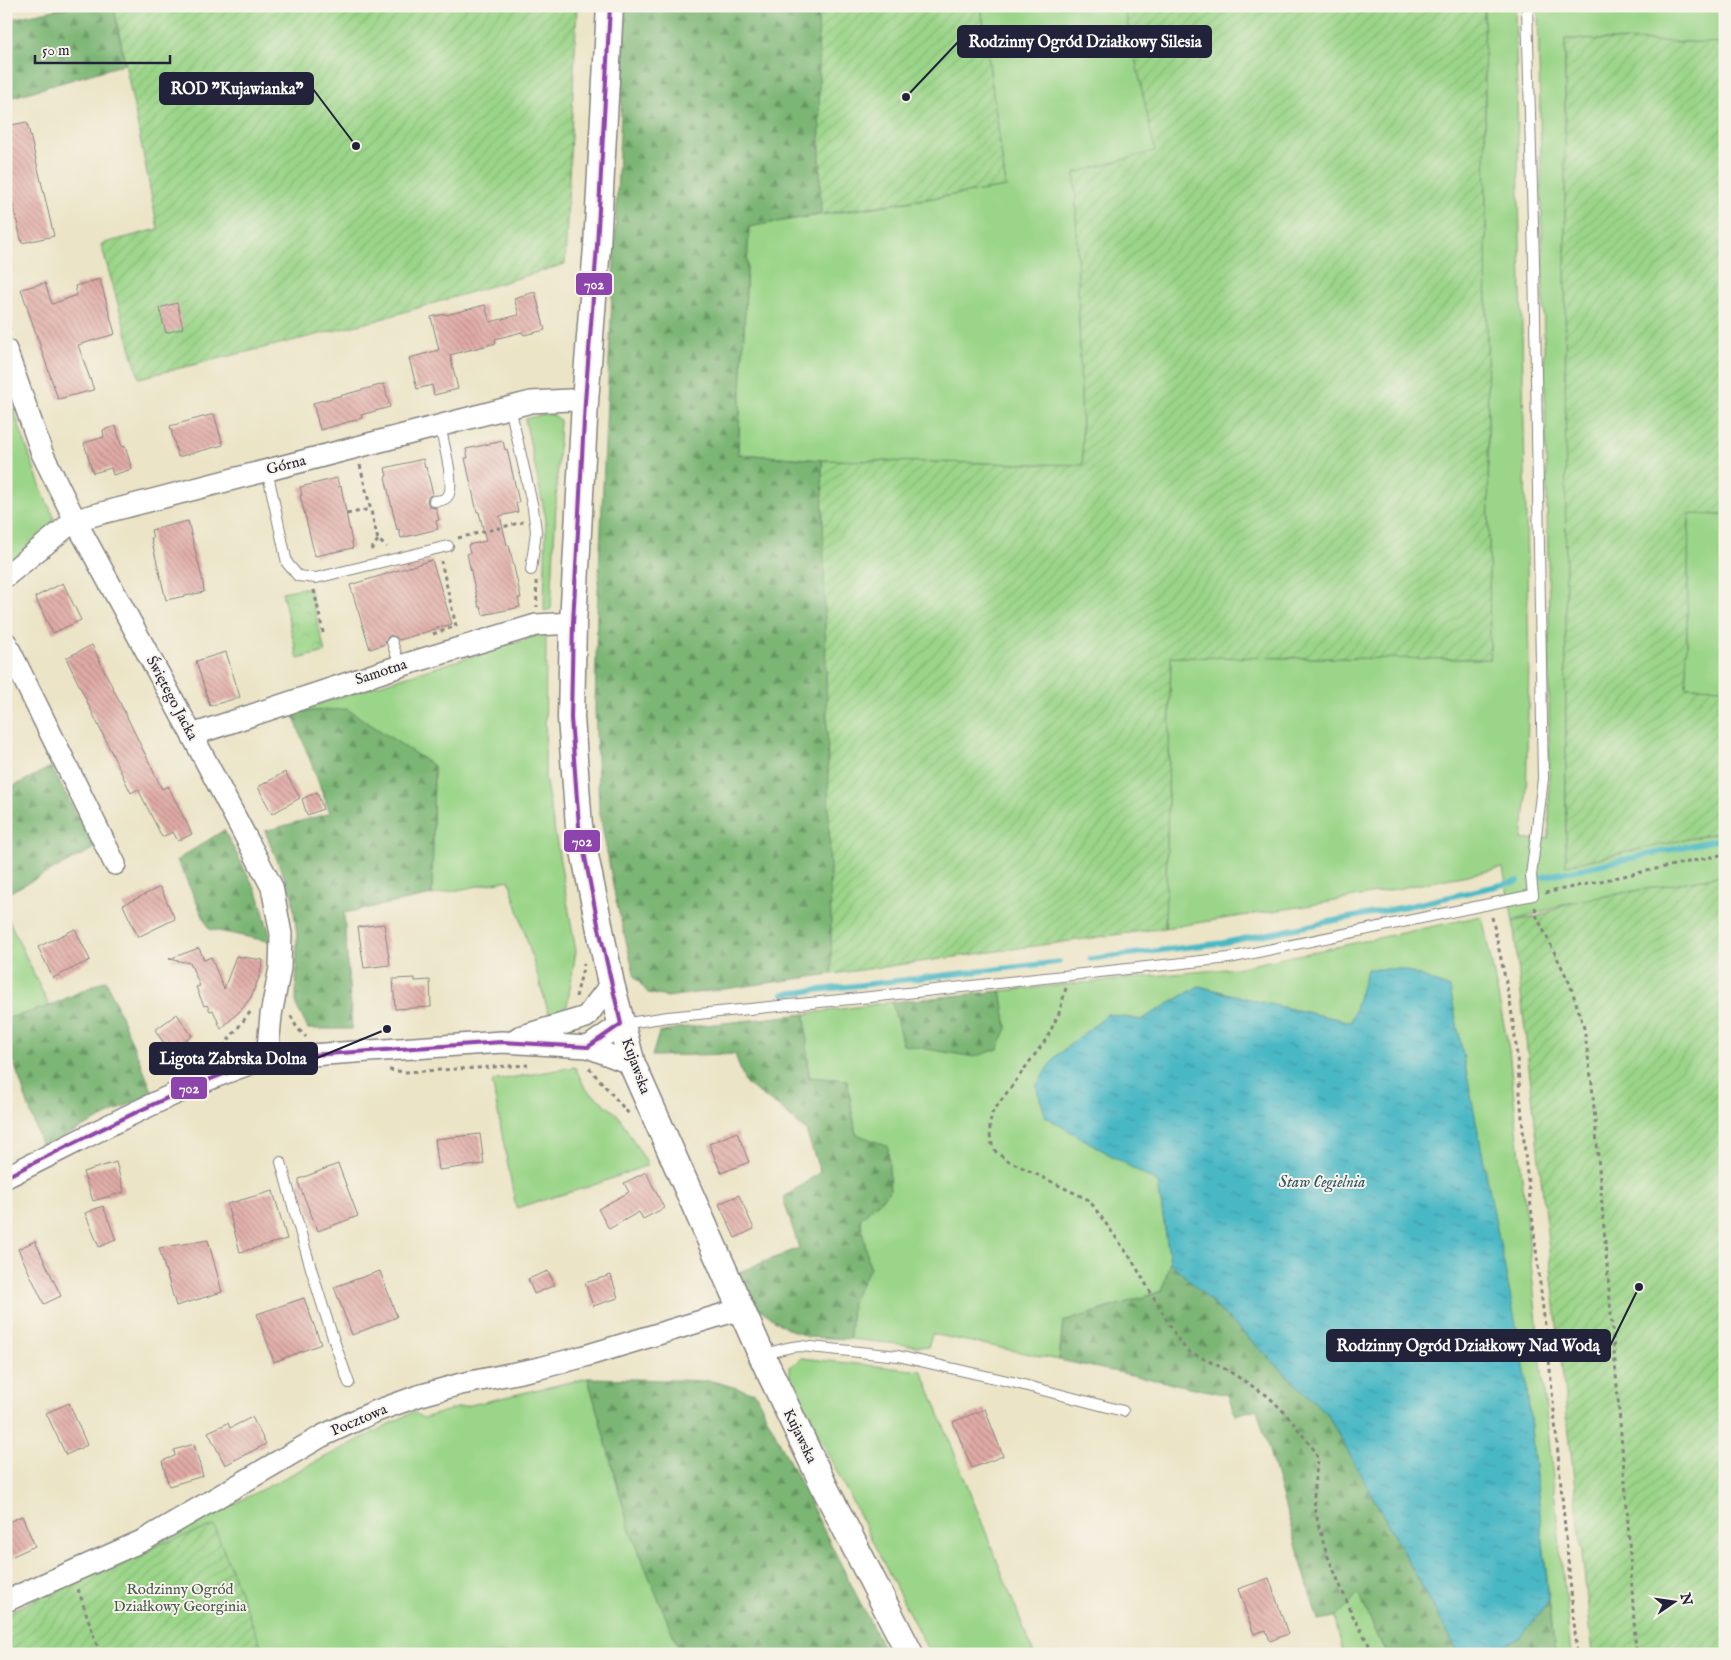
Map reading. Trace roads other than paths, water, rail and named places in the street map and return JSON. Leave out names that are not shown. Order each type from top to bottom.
[{"type":"street","name":"Kujawska","points":[[610,6],[573,622],[571,718],[579,826],[610,984],[632,1064],[762,1356],[826,1490],[910,1654]]},
{"type":"street","name":"Świętego Jacka","points":[[6,350],[42,453],[75,520],[192,734],[272,887],[281,934],[280,968],[271,1015],[267,1058]]},
{"type":"street","name":"Górna","points":[[6,576],[75,520],[531,402],[569,400],[585,402]]},
{"type":"street","name":"Samotna","points":[[192,734],[400,666],[536,625],[573,622]]},
{"type":"street","points":[[6,642],[115,864]]},
{"type":"street","points":[[580,1019],[610,984]]},
{"type":"street","points":[[502,1042],[580,1019],[621,1024]]},
{"type":"street","points":[[585,1046],[621,1024]]},
{"type":"street","points":[[6,1177],[195,1085],[267,1058],[502,1042],[585,1046],[632,1064]]},
{"type":"street","name":"Pocztowa","points":[[6,1601],[144,1540],[322,1436],[374,1412],[418,1396],[460,1384],[540,1368],[585,1356],[741,1309]]},
{"type":"lane","points":[[621,1024],[668,1017],[1229,958],[1533,895],[1531,876],[1543,779],[1534,260],[1527,6]]},
{"type":"lane","points":[[510,407],[533,508],[536,531],[531,570]]},
{"type":"lane","points":[[434,501],[445,499],[450,494],[451,481],[440,425]]},
{"type":"lane","points":[[267,470],[287,563],[298,576],[316,578],[443,547]]},
{"type":"lane","points":[[392,642],[400,666]]},
{"type":"lane","points":[[280,1162],[304,1250],[349,1383]]},
{"type":"lane","points":[[762,1356],[778,1349],[802,1346],[898,1356],[1012,1382],[1123,1411]]},
{"type":"water","name":"Staw Cegielnia","points":[[1367,969],[1402,969],[1450,988],[1525,1371],[1549,1601],[1522,1636],[1492,1654],[1473,1654],[1457,1650],[1328,1415],[1170,1262],[1158,1183],[1046,1117],[1036,1086],[1056,1056],[1108,1014],[1141,1020],[1199,986],[1264,1003],[1351,1022]]},
{"type":"waterway","points":[[1542,877],[1725,838]]},
{"type":"waterway","points":[[1090,959],[1222,943],[1418,904],[1518,881]]},
{"type":"waterway","points":[[783,994],[1059,962]]},
{"type":"place","name":"Rodzinny Ogród Działkowy Silesia","points":[[906,97]]},
{"type":"place","name":"ROD \"Kujawianka\"","points":[[356,146]]},
{"type":"place","name":"Ligota Zabrska Dolna","points":[[387,1029]]},
{"type":"place","name":"Rodzinny Ogród Działkowy Nad Wodą","points":[[1639,1287]]},
{"type":"park label","name":"Rodzinny Ogród Działkowy Georginia","points":[[180,1598]]}]
